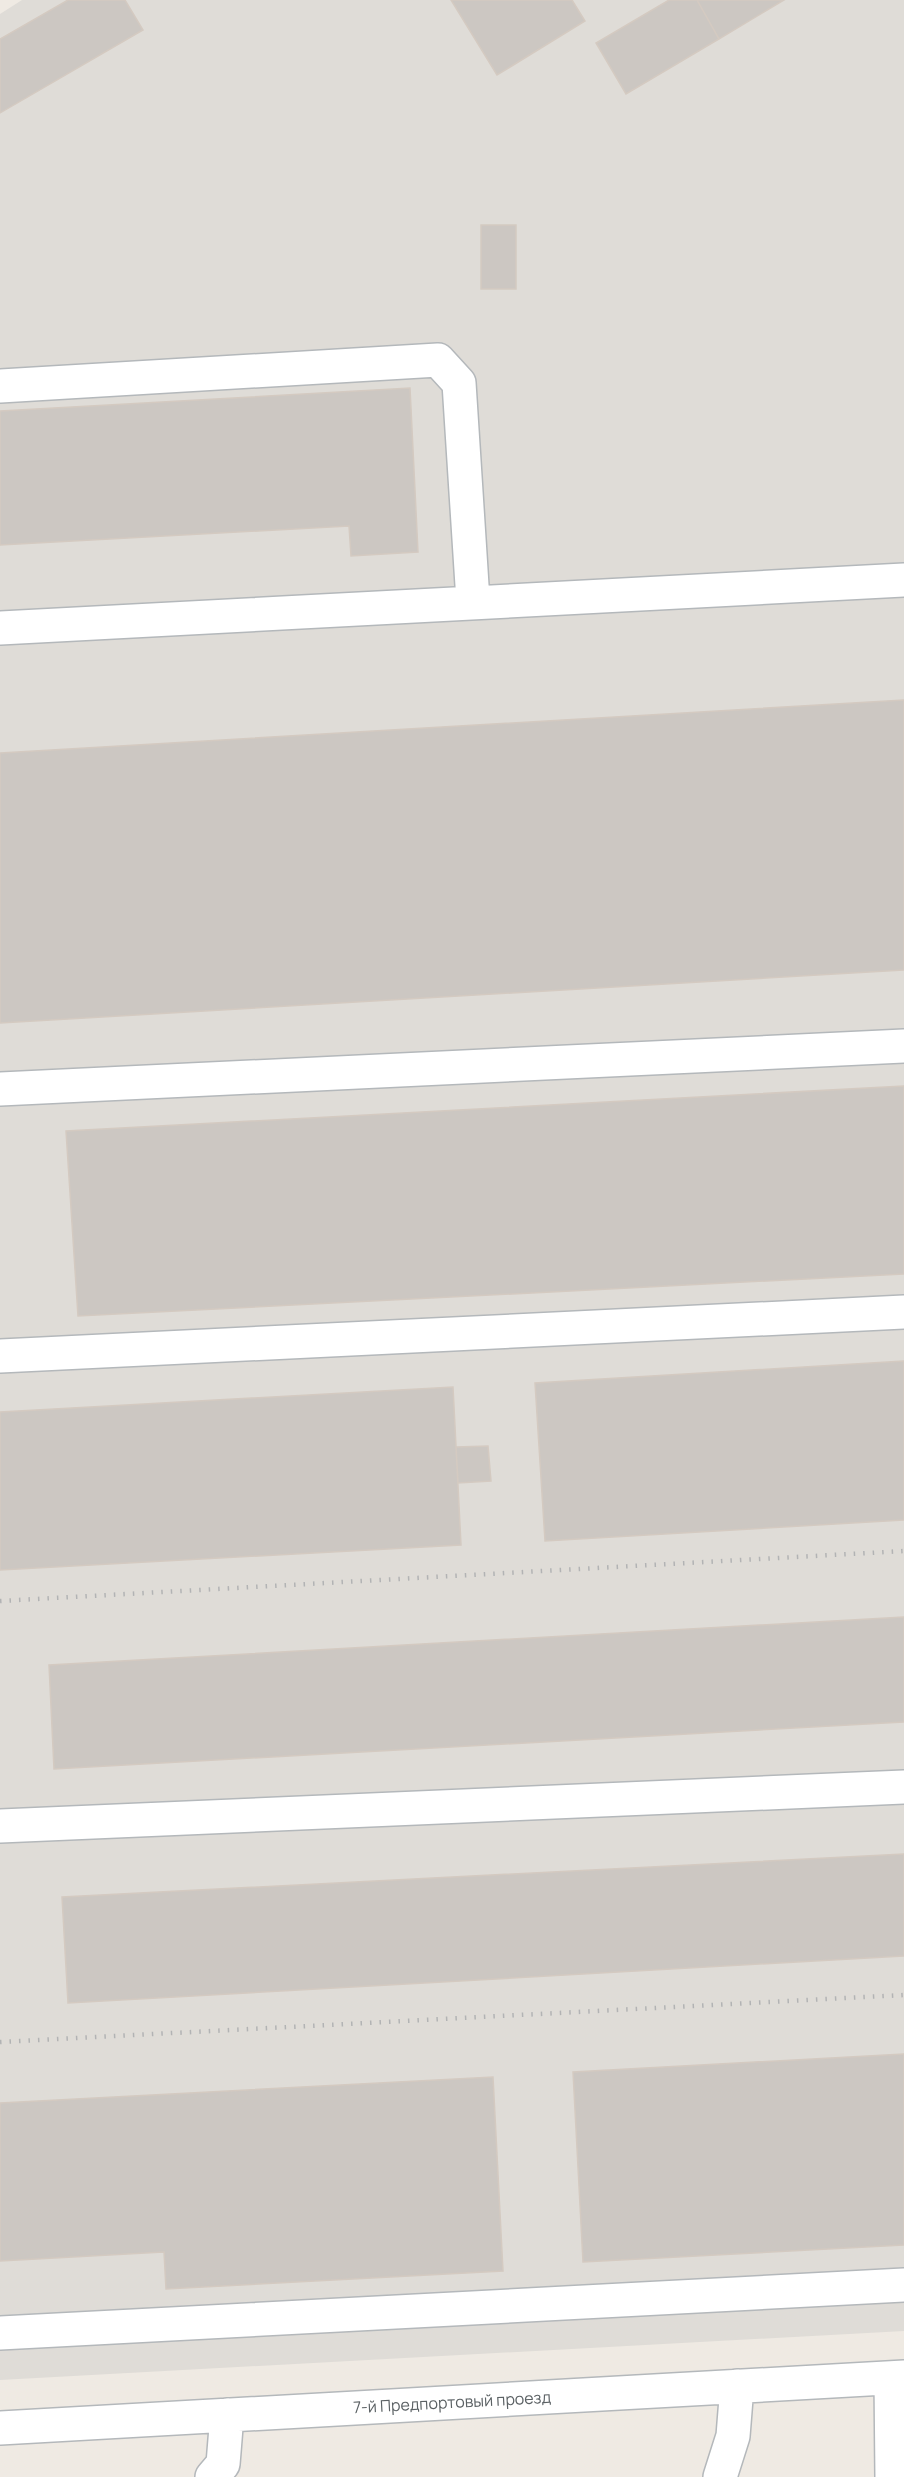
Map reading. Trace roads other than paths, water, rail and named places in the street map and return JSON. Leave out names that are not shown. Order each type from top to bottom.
[{"type":"street","points":[[0,386],[438,360],[459,383],[473,601]]},
{"type":"street","points":[[0,628],[473,601],[904,580]]},
{"type":"street","points":[[0,1089],[904,1046]]},
{"type":"street","points":[[0,1356],[904,1312]]},
{"type":"street","points":[[0,1827],[904,1787]]},
{"type":"street","points":[[0,2333],[904,2285]]},
{"type":"street","points":[[892,2477],[898,2378]]},
{"type":"street","name":"7-й Предпортовый проезд","points":[[0,2428],[898,2378]]},
{"type":"street","points":[[720,2477],[733,2436],[737,2386]]},
{"type":"street","points":[[212,2477],[224,2464],[227,2415]]},
{"type":"railway","points":[[0,1601],[904,1551]]},
{"type":"railway","points":[[0,2042],[904,1995]]}]
